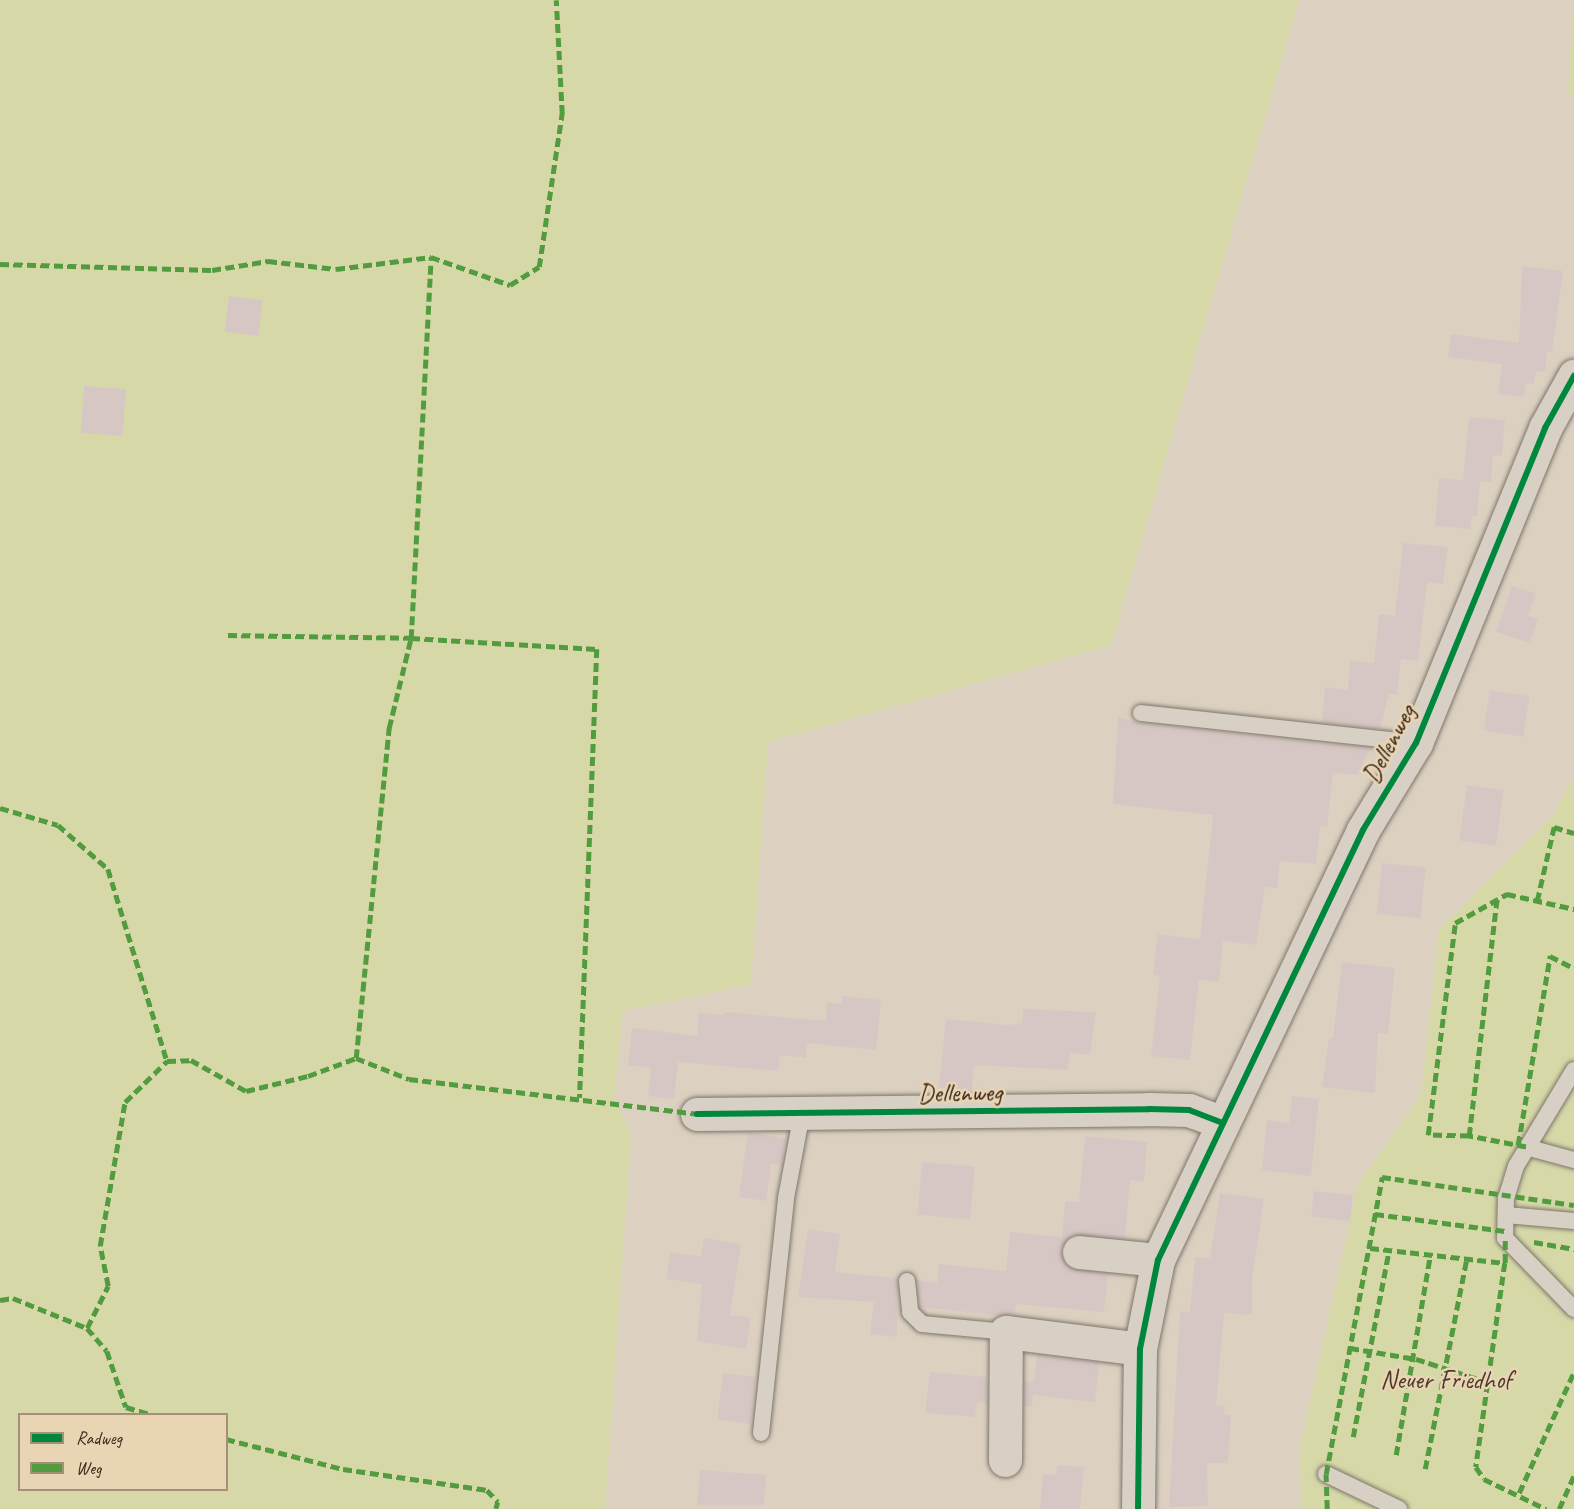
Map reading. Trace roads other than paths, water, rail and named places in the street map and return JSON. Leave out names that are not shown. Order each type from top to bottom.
[{"type":"street","name":"Dellenweg","points":[[1138,1509],[1140,1348],[1158,1260],[1221,1122],[1363,830],[1416,743],[1545,428],[1574,376]]},
{"type":"street","name":"Dellenweg","points":[[697,1114],[1149,1108],[1189,1110],[1221,1122]]},
{"type":"street","points":[[1079,1252],[1158,1260]]},
{"type":"street","points":[[1005,1460],[1006,1332],[1140,1348]]},
{"type":"lane","points":[[1141,713],[1416,743]]},
{"type":"lane","points":[[1574,1070],[1526,1147],[1506,1198],[1505,1238],[1574,1309]]},
{"type":"lane","points":[[761,1432],[786,1198],[802,1113]]},
{"type":"lane","points":[[1526,1147],[1574,1160]]},
{"type":"lane","points":[[1506,1215],[1574,1221]]},
{"type":"lane","points":[[907,1281],[910,1312],[922,1324],[1006,1332]]},
{"type":"lane","points":[[1326,1474],[1399,1509]]},
{"type":"park label","name":"Neuer Friedhof","points":[[1446,1380]]}]
